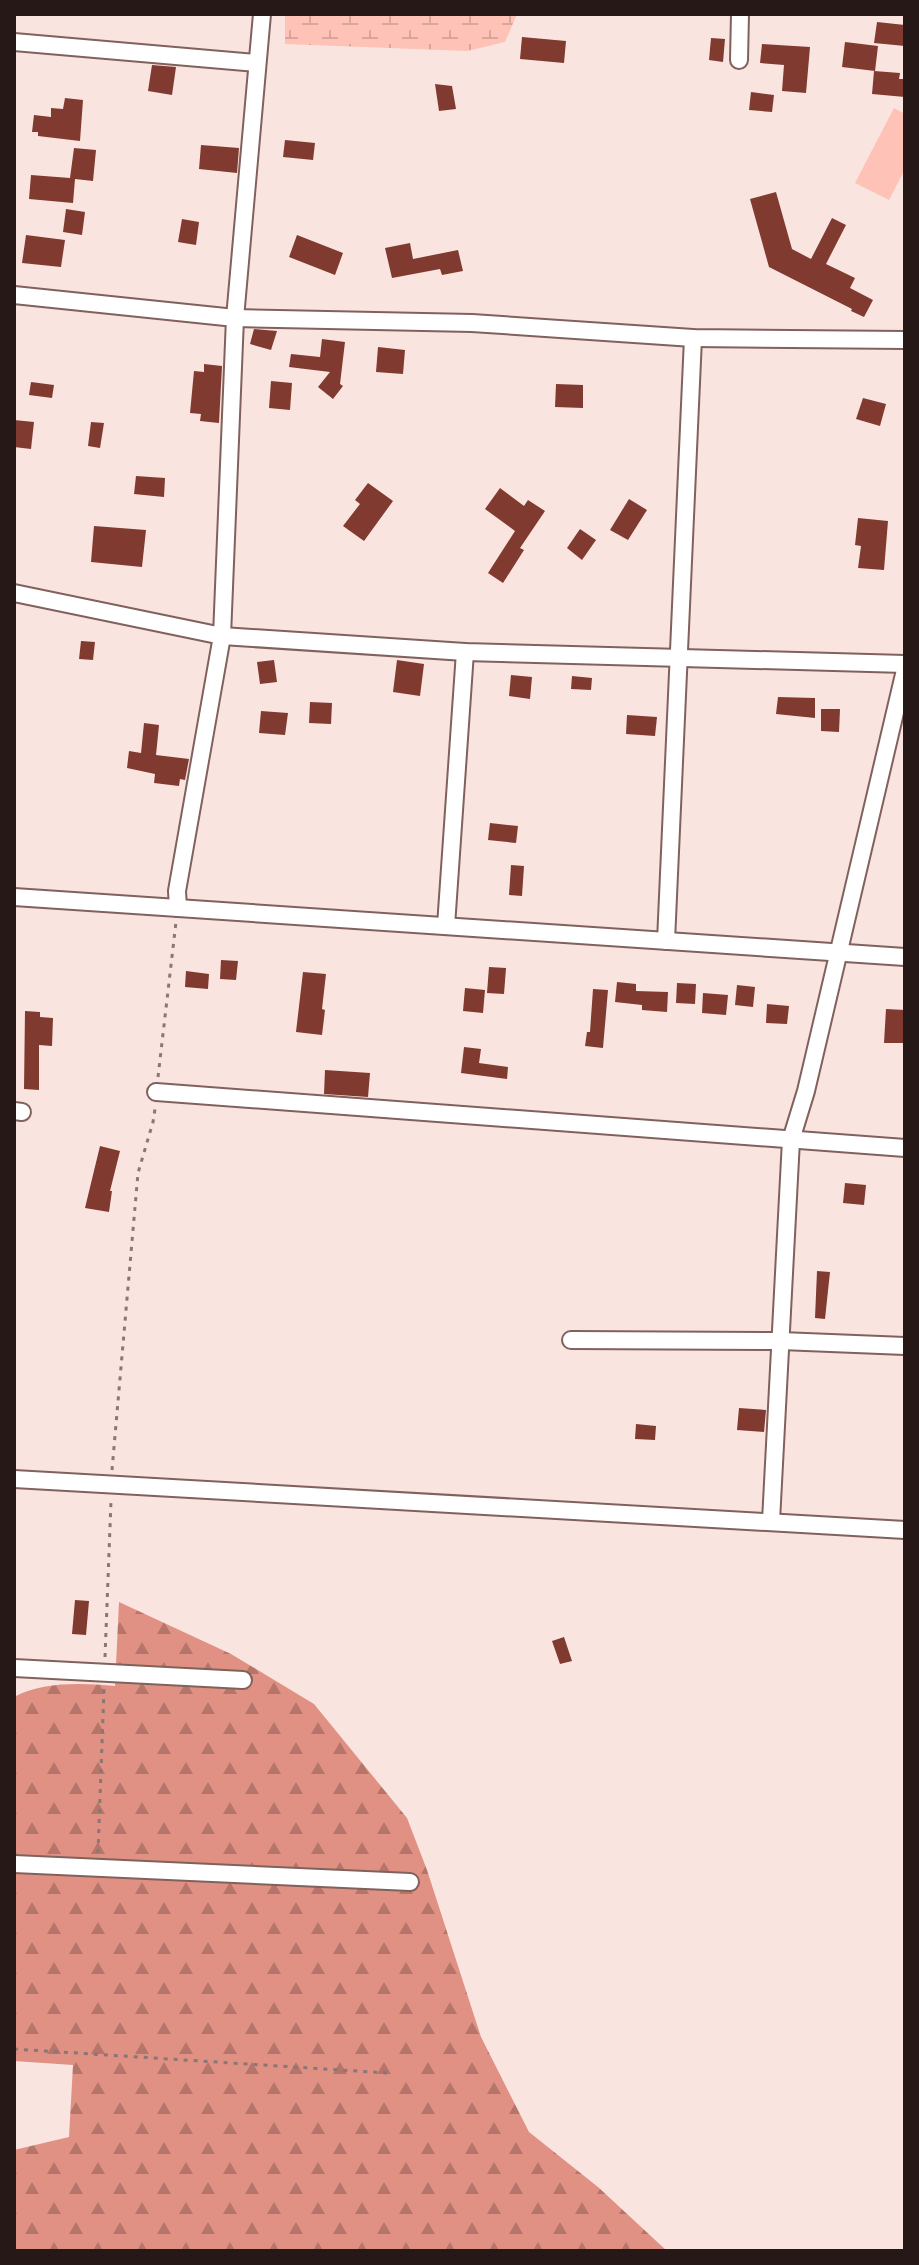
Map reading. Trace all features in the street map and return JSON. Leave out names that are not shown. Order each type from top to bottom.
[{"type":"street","points":[[178,908],[177,891],[222,636],[235,318],[262,14]]},
{"type":"street","points":[[739,60],[740,14]]},
{"type":"street","points":[[14,44],[257,63]]},
{"type":"street","points":[[14,295],[235,318],[472,323],[693,338],[905,340]]},
{"type":"street","points":[[666,941],[693,338]]},
{"type":"street","points":[[14,593],[222,636],[465,652],[905,667],[806,1091],[791,1140],[771,1521]]},
{"type":"street","points":[[446,926],[465,652]]},
{"type":"street","points":[[14,897],[905,957]]},
{"type":"street","points":[[156,1092],[905,1148]]},
{"type":"street","points":[[571,1340],[781,1341],[905,1346]]},
{"type":"street","points":[[14,1479],[905,1530]]},
{"type":"street","points":[[14,1668],[243,1680]]},
{"type":"street","points":[[14,1864],[410,1882]]},
{"type":"path","points":[[97,1869],[111,1483],[138,1173],[153,1122],[178,908]]},
{"type":"path","points":[[14,2049],[387,2073]]},
{"type":"green space","points":[[285,14],[517,14],[505,42],[467,51],[285,44]]},
{"type":"green space","points":[[894,108],[905,114],[905,169],[889,200],[855,183]]},
{"type":"green space","points":[[119,1602],[231,1654],[314,1704],[407,1818],[481,2037],[529,2132],[598,2187],[667,2251],[14,2251],[14,2150],[69,2137],[73,2065],[14,2061],[14,1697],[50,1686],[115,1686]]},
{"type":"building","points":[[877,22],[905,25],[905,46],[874,43]]},
{"type":"building","points":[[522,37],[566,41],[564,63],[520,59]]},
{"type":"building","points":[[711,38],[725,39],[723,62],[709,60]]},
{"type":"building","points":[[845,42],[878,46],[875,71],[842,67]]},
{"type":"building","points":[[762,44],[810,47],[806,93],[782,91],[784,65],[760,63]]},
{"type":"building","points":[[152,65],[176,67],[172,95],[148,91]]},
{"type":"building","points":[[874,71],[900,73],[899,79],[905,79],[905,97],[872,94]]},
{"type":"building","points":[[435,84],[452,86],[456,109],[439,111]]},
{"type":"building","points":[[751,92],[774,95],[772,112],[749,110]]},
{"type":"building","points":[[65,98],[83,100],[80,141],[38,136],[38,132],[32,132],[34,115],[51,117],[51,108],[63,109]]},
{"type":"building","points":[[285,140],[315,143],[313,160],[283,157]]},
{"type":"building","points":[[201,145],[239,148],[237,173],[199,169]]},
{"type":"building","points":[[74,148],[96,150],[93,181],[75,179],[73,203],[29,199],[31,175],[70,178]]},
{"type":"building","points":[[776,192],[792,249],[811,259],[832,218],[846,225],[826,264],[855,278],[850,288],[873,300],[864,317],[769,267],[750,199]]},
{"type":"building","points":[[66,209],[85,212],[82,235],[63,232]]},
{"type":"building","points":[[182,219],[199,222],[196,245],[178,242]]},
{"type":"building","points":[[26,235],[65,240],[61,267],[22,263]]},
{"type":"building","points":[[297,235],[343,253],[335,275],[289,257]]},
{"type":"building","points":[[410,243],[413,259],[458,250],[463,271],[442,275],[440,269],[392,278],[385,248]]},
{"type":"building","points":[[254,329],[277,331],[271,350],[250,344]]},
{"type":"building","points":[[322,339],[345,342],[340,384],[343,386],[333,399],[318,387],[330,372],[289,367],[291,354],[320,357]]},
{"type":"building","points":[[378,347],[405,350],[403,374],[376,372]]},
{"type":"building","points":[[204,364],[222,366],[219,423],[200,421],[201,414],[190,413],[194,371],[204,372]]},
{"type":"building","points":[[271,381],[292,383],[290,410],[269,408]]},
{"type":"building","points":[[31,382],[54,385],[52,398],[29,395]]},
{"type":"building","points":[[556,384],[583,385],[583,408],[555,407]]},
{"type":"building","points":[[863,398],[886,404],[880,426],[856,419]]},
{"type":"building","points":[[14,420],[34,422],[31,449],[14,447]]},
{"type":"building","points":[[91,422],[104,423],[100,448],[88,446]]},
{"type":"building","points":[[136,476],[165,478],[164,497],[134,494]]},
{"type":"building","points":[[368,483],[393,501],[364,541],[343,526],[360,504],[355,500]]},
{"type":"building","points":[[500,488],[524,506],[528,500],[545,511],[520,548],[524,550],[503,583],[488,573],[515,531],[485,509]]},
{"type":"building","points":[[629,499],[647,510],[628,540],[610,530]]},
{"type":"building","points":[[858,518],[888,521],[884,570],[858,568],[861,546],[855,545]]},
{"type":"building","points":[[94,526],[146,530],[142,567],[91,562]]},
{"type":"building","points":[[580,529],[596,540],[582,560],[567,548]]},
{"type":"building","points":[[81,641],[95,642],[93,660],[79,659]]},
{"type":"building","points":[[274,660],[277,682],[260,684],[257,662]]},
{"type":"building","points":[[397,660],[424,664],[420,696],[393,692]]},
{"type":"building","points":[[511,675],[532,677],[530,699],[509,696]]},
{"type":"building","points":[[572,676],[592,678],[591,690],[571,689]]},
{"type":"building","points":[[778,697],[815,698],[815,718],[776,714]]},
{"type":"building","points":[[310,702],[332,703],[331,724],[309,723]]},
{"type":"building","points":[[821,709],[840,709],[839,732],[821,731]]},
{"type":"building","points":[[261,711],[288,713],[285,735],[259,733]]},
{"type":"building","points":[[627,715],[657,717],[655,736],[626,734]]},
{"type":"building","points":[[144,723],[159,725],[156,755],[189,759],[185,780],[180,779],[179,786],[154,783],[155,774],[127,768],[129,751],[141,753]]},
{"type":"building","points":[[490,823],[518,826],[516,843],[488,840]]},
{"type":"building","points":[[511,865],[524,866],[522,896],[509,895]]},
{"type":"building","points":[[221,960],[238,961],[236,980],[220,979]]},
{"type":"building","points":[[489,967],[506,968],[504,994],[487,993]]},
{"type":"building","points":[[186,971],[209,974],[208,989],[185,987]]},
{"type":"building","points":[[303,972],[326,974],[322,1035],[296,1032]]},
{"type":"building","points":[[617,982],[636,984],[636,991],[668,992],[667,1012],[642,1010],[642,1005],[615,1002]]},
{"type":"building","points":[[677,983],[696,984],[695,1004],[676,1003]]},
{"type":"building","points":[[737,985],[755,987],[753,1007],[735,1005]]},
{"type":"building","points":[[465,988],[485,990],[483,1013],[463,1011]]},
{"type":"building","points":[[593,989],[608,990],[603,1048],[585,1046],[587,1032],[590,1032]]},
{"type":"building","points":[[703,993],[728,995],[726,1015],[702,1013]]},
{"type":"building","points":[[767,1004],[789,1006],[787,1024],[766,1023]]},
{"type":"building","points":[[886,1009],[905,1010],[905,1043],[884,1043]]},
{"type":"building","points":[[25,1011],[40,1012],[40,1017],[53,1018],[52,1046],[39,1045],[39,1090],[24,1089]]},
{"type":"building","points":[[464,1047],[481,1049],[479,1063],[508,1067],[507,1079],[461,1073]]},
{"type":"building","points":[[325,1070],[370,1073],[368,1097],[324,1094]]},
{"type":"building","points":[[100,1146],[120,1151],[110,1191],[109,1212],[85,1208]]},
{"type":"building","points":[[845,1183],[866,1185],[864,1205],[843,1203]]},
{"type":"building","points":[[817,1271],[830,1272],[825,1319],[815,1318]]},
{"type":"building","points":[[739,1408],[766,1410],[764,1432],[737,1430]]},
{"type":"building","points":[[636,1424],[656,1426],[655,1440],[635,1439]]},
{"type":"building","points":[[75,1600],[89,1601],[86,1635],[72,1634]]},
{"type":"building","points":[[564,1637],[572,1661],[560,1664],[552,1641]]}]
